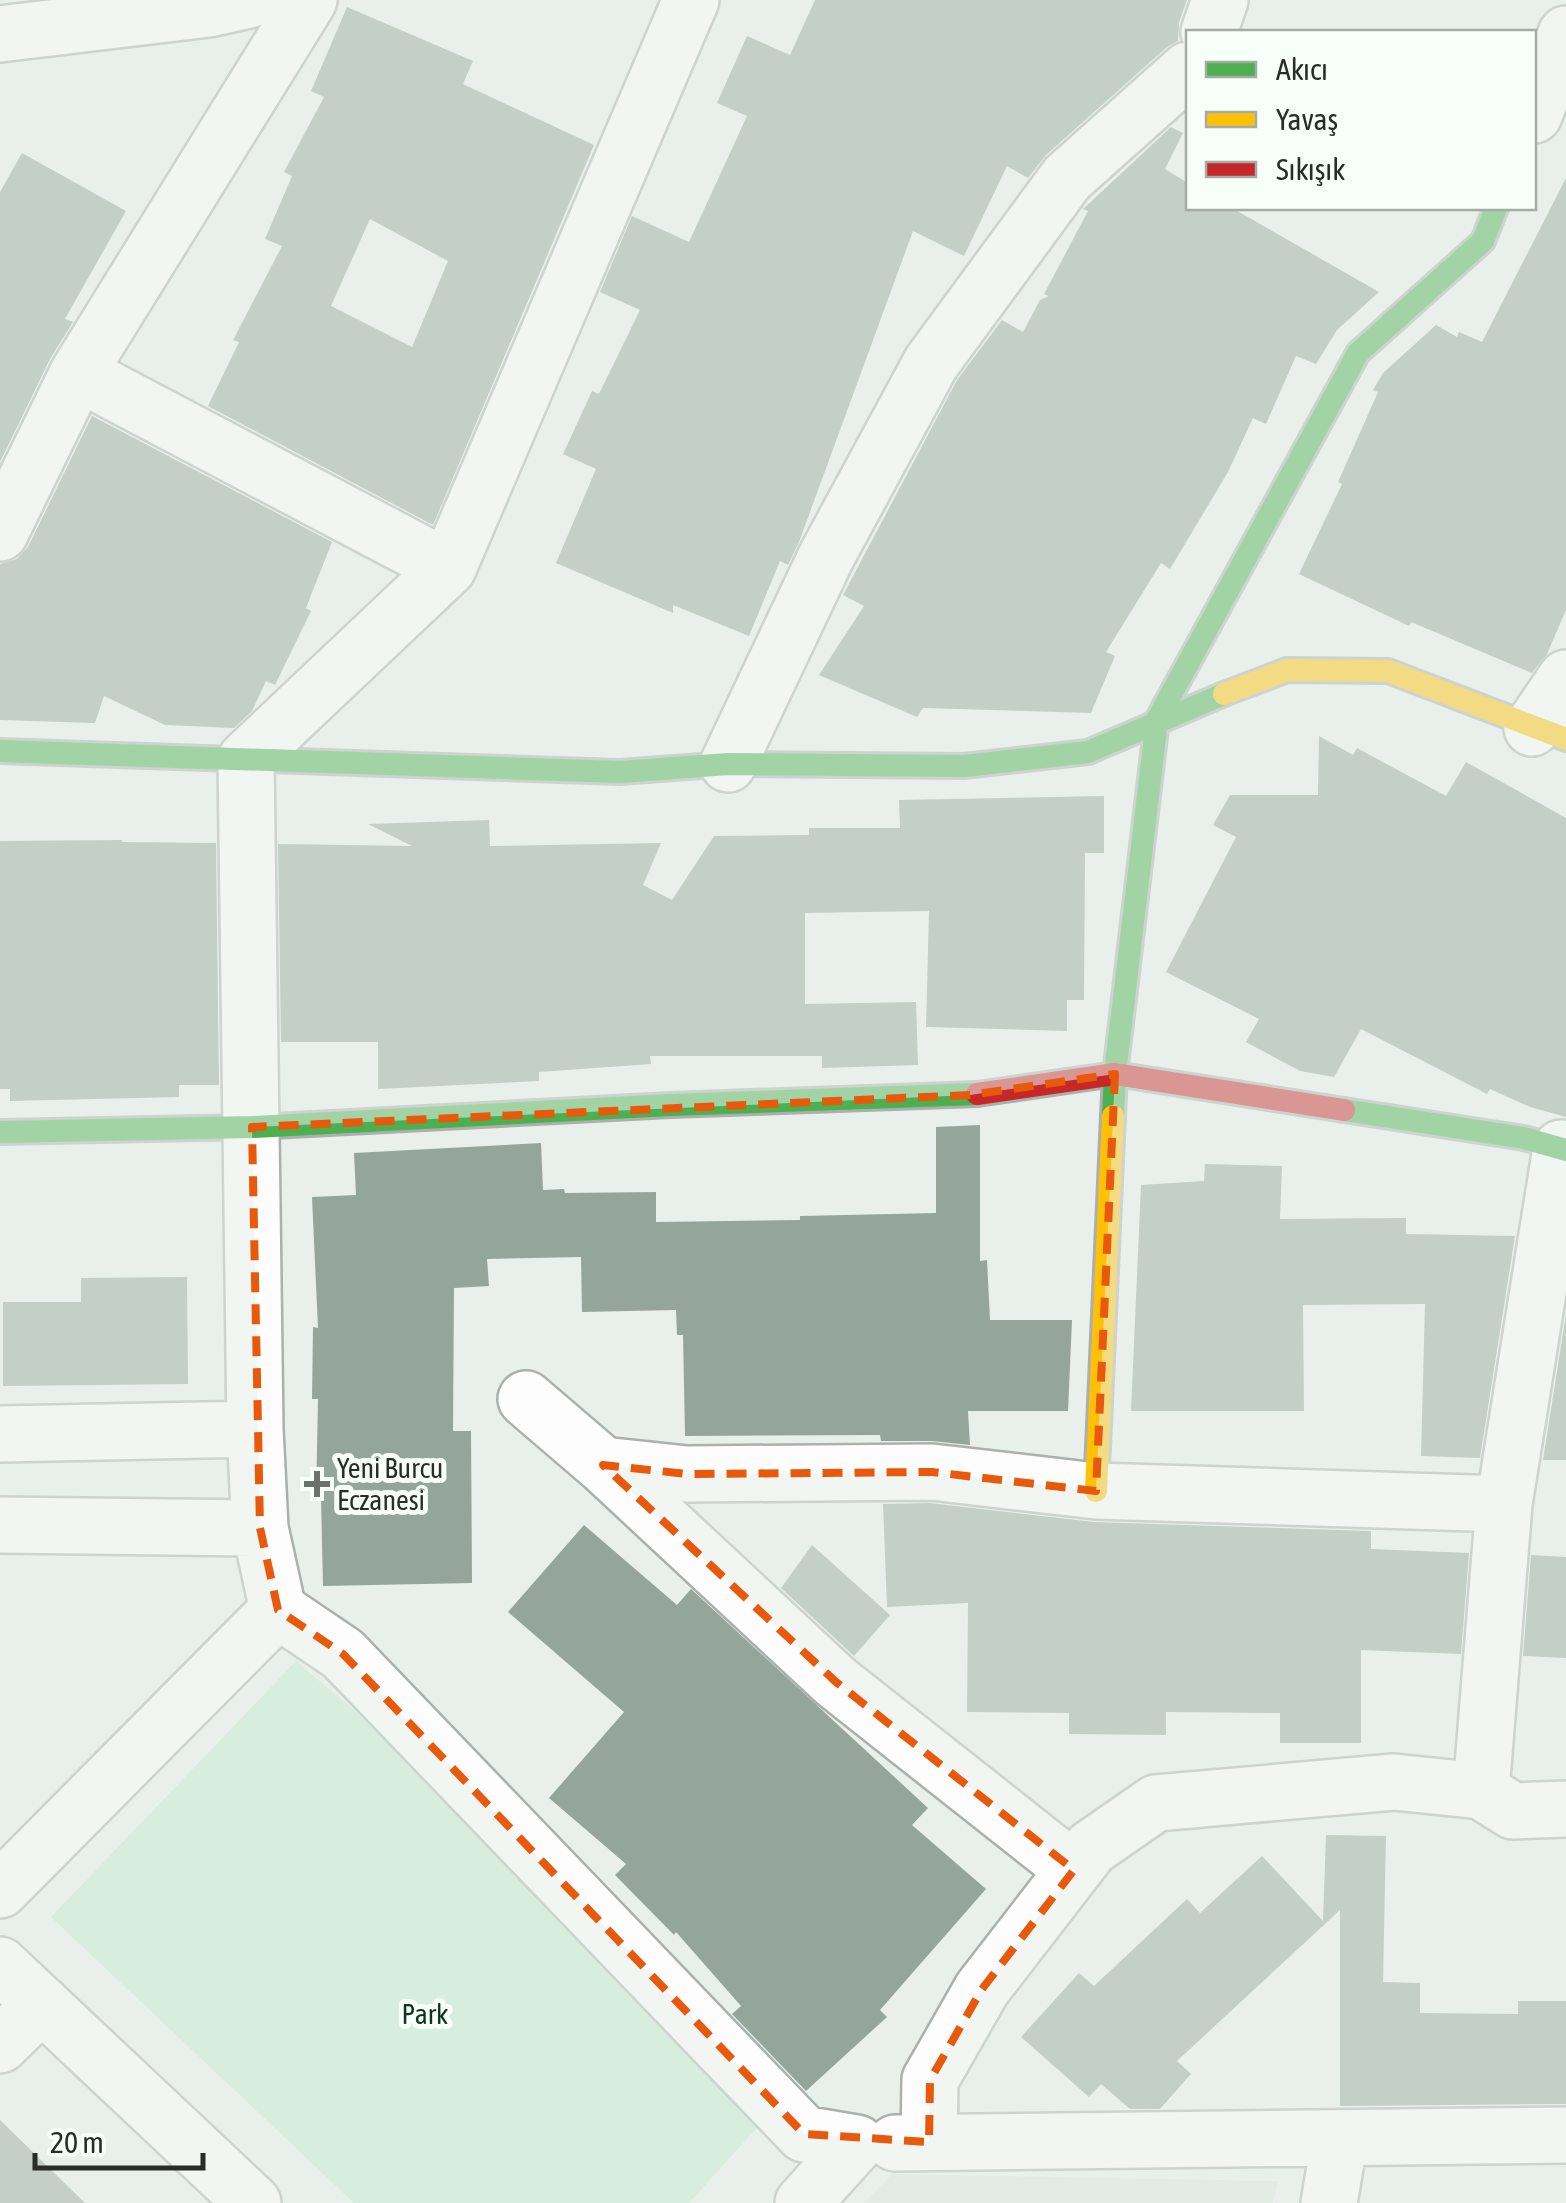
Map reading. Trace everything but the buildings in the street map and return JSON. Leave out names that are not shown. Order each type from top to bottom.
[{"type":"street","points":[[0,34],[209,9],[249,0]]},
{"type":"street","points":[[0,533],[78,373],[309,0]]},
{"type":"street","points":[[691,0],[448,568],[246,759],[255,1429],[260,1528],[278,1610],[344,1654],[804,2134],[857,2143],[1566,2134]]},
{"type":"street","points":[[1210,30],[1220,0]]},
{"type":"street","points":[[1536,110],[1566,34]]},
{"type":"street","points":[[728,764],[826,556],[932,363],[1067,178],[1186,72]]},
{"type":"street","points":[[1096,1491],[1115,1074],[1157,720],[1358,353],[1483,241],[1495,210]]},
{"type":"street","points":[[78,373],[448,568]]},
{"type":"street","points":[[0,751],[620,772],[728,764],[964,766],[1088,752],[1157,720],[1286,670],[1388,672],[1549,734],[1566,678]]},
{"type":"street","points":[[0,1132],[252,1126],[970,1095],[1115,1074],[1524,1138],[1563,1149],[1504,1504],[1481,1791]]},
{"type":"street","points":[[526,1398],[836,1682],[1074,1870]]},
{"type":"street","points":[[0,1434],[255,1429]]},
{"type":"street","points":[[603,1465],[686,1474],[932,1472],[1096,1491],[1504,1504]]},
{"type":"street","points":[[0,1524],[260,1528]]},
{"type":"street","points":[[0,1890],[278,1610]]},
{"type":"street","points":[[929,2142],[930,2080],[982,1989],[1091,1848],[1156,1803],[1394,1782],[1481,1791],[1513,1810],[1566,1809]]},
{"type":"street","points":[[0,1965],[253,2203]]},
{"type":"street","points":[[0,2045],[42,2004]]},
{"type":"street","points":[[1329,2203],[1340,2138]]},
{"type":"street","points":[[802,2203],[857,2143]]},
{"type":"highlighted area","points":[[1115,1074],[1096,1491],[932,1472],[687,1474],[603,1465],[836,1682],[1074,1870],[982,1989],[930,2080],[929,2142],[804,2134],[343,1654],[278,1610],[260,1528],[252,1127],[970,1095]]},
{"type":"shaded area","points":[[892,2174],[1278,2181],[1273,2203],[864,2203]]},
{"type":"green space","name":"Park","points":[[296,1661],[583,1904],[763,2121],[689,2203],[354,2203],[51,1917]]},
{"type":"traffic: fast","points":[[1113,1116],[1157,720],[1358,353],[1483,241],[1495,210]]},
{"type":"traffic: fast","points":[[0,751],[620,772],[728,764],[964,766],[1088,752],[1224,694]]},
{"type":"traffic: fast","points":[[0,1132],[252,1127],[977,1094]]},
{"type":"traffic: fast","points":[[1344,1110],[1524,1138],[1566,1150]]},
{"type":"traffic: slow","points":[[1224,694],[1287,670],[1388,671],[1566,739]]},
{"type":"traffic: slow","points":[[1096,1491],[1113,1116]]},
{"type":"traffic: jam","points":[[977,1094],[1115,1074],[1344,1110]]},
{"type":"place","name":"Yeni Burcu Eczanesi","points":[[317,1484]]}]
